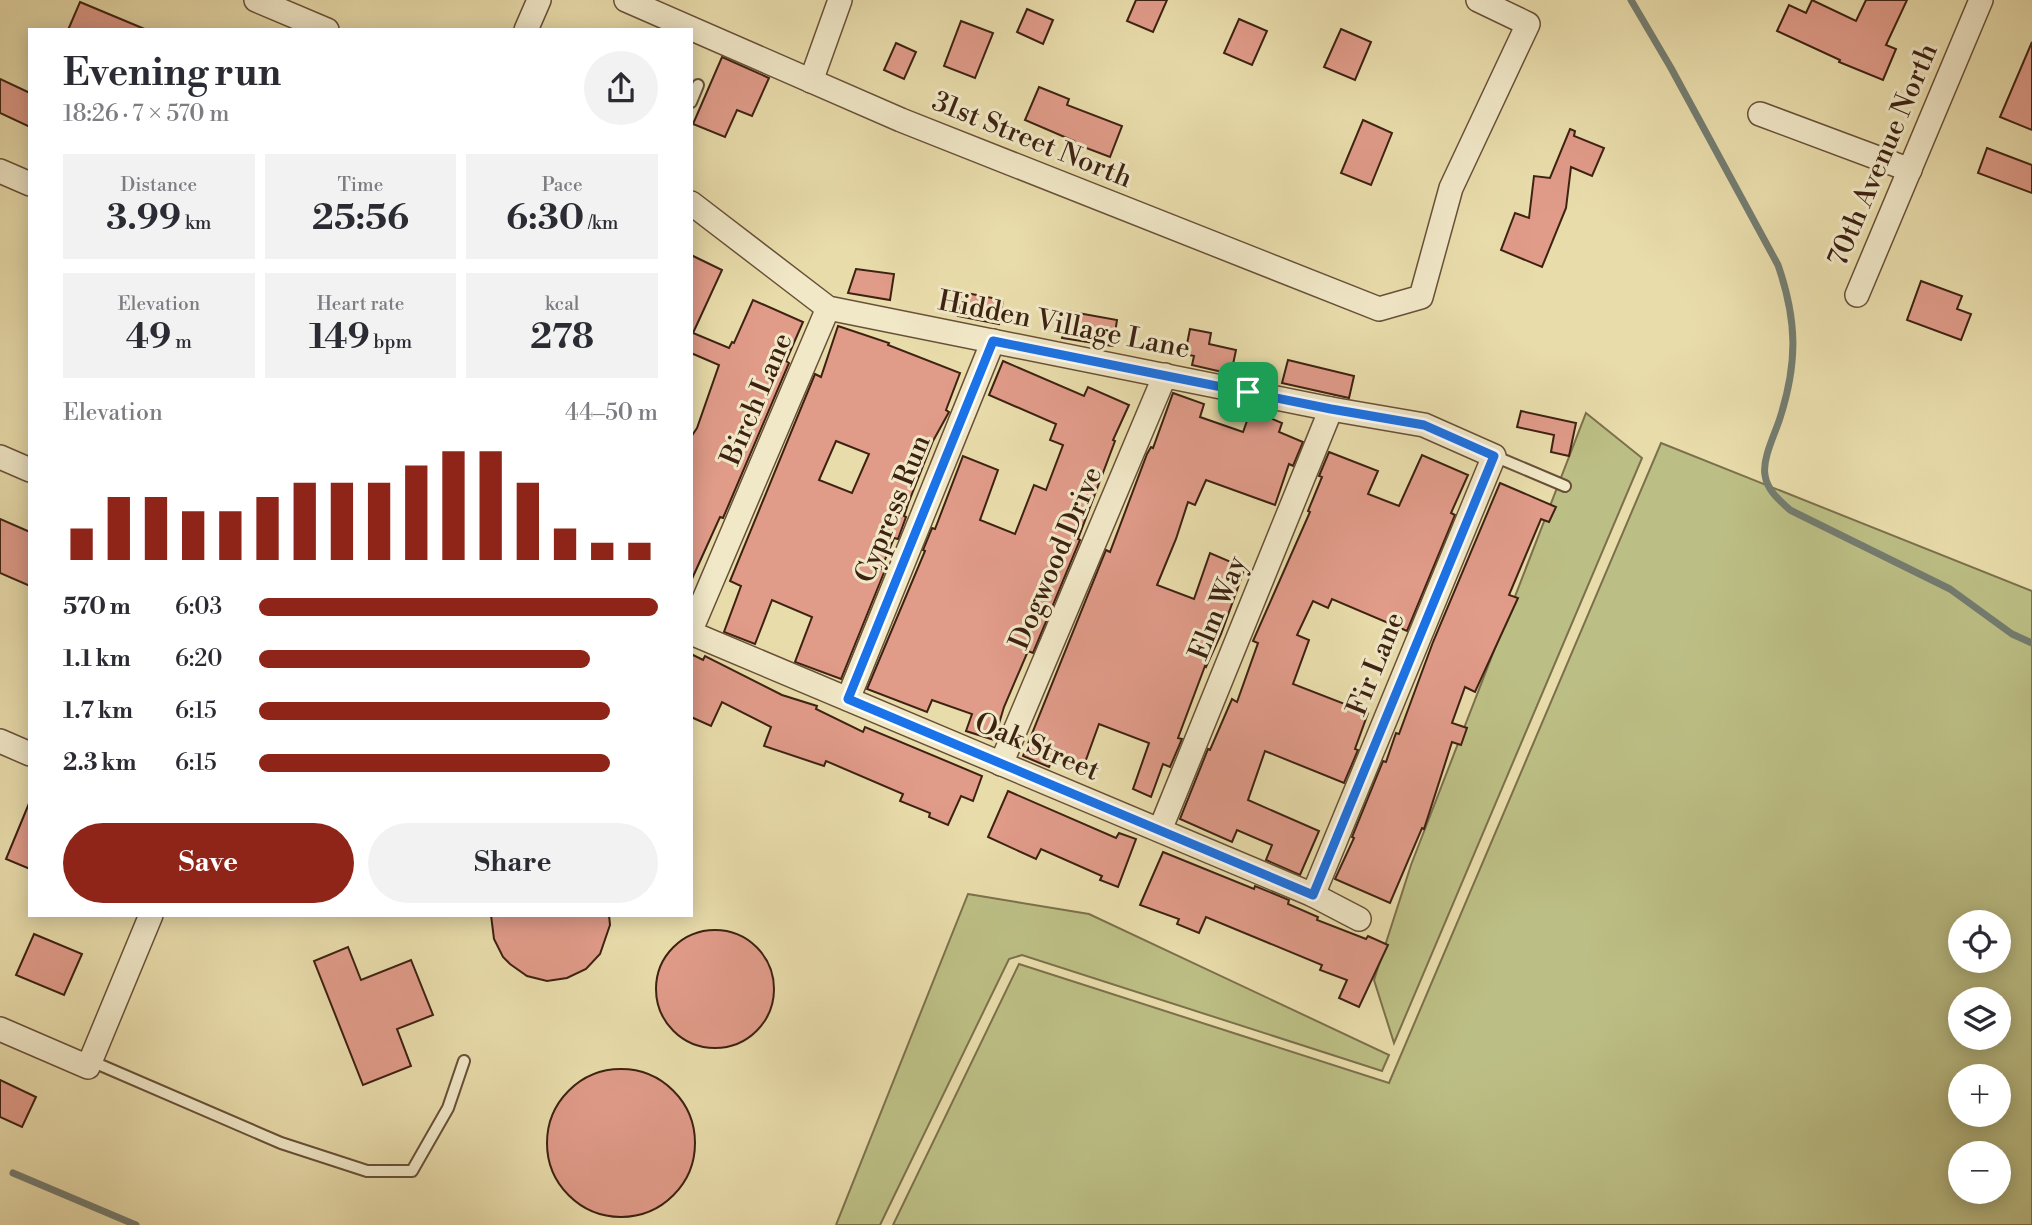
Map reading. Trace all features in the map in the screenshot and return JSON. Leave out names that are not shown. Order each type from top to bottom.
[{"type":"street","points":[[256,0],[322,28]]},
{"type":"street","points":[[527,28],[539,0]]},
{"type":"street","name":"31st Street North","points":[[626,0],[690,28]]},
{"type":"street","points":[[811,81],[840,0]]},
{"type":"street","name":"31st Street North","points":[[693,29],[901,120],[1379,309],[1421,297],[1451,188],[1528,24],[1478,0]]},
{"type":"street","name":"70th Avenue North","points":[[1857,295],[1981,0]]},
{"type":"street","points":[[1759,114],[1910,170]]},
{"type":"street","points":[[0,171],[28,183]]},
{"type":"street","name":"Hidden Village Lane","points":[[693,205],[828,308],[1331,409],[1424,425],[1494,456]]},
{"type":"street","name":"Birch Lane","points":[[693,626],[828,308]]},
{"type":"street","name":"Cypress Run","points":[[848,699],[993,341]]},
{"type":"street","name":"Dogwood Drive","points":[[1001,764],[1165,375]]},
{"type":"street","name":"Elm Way","points":[[1160,830],[1331,409]]},
{"type":"street","name":"Fir Lane","points":[[1313,895],[1494,456]]},
{"type":"street","points":[[0,457],[28,469]]},
{"type":"street","name":"Oak Street","points":[[693,632],[1313,895],[1359,919]]},
{"type":"street","points":[[0,741],[28,753]]},
{"type":"street","points":[[0,1029],[89,1064],[150,917]]},
{"type":"lane","points":[[693,97],[698,85]]},
{"type":"lane","points":[[1494,456],[1565,486]]},
{"type":"lane","points":[[89,1064],[281,1143],[367,1171],[412,1171],[448,1108],[464,1061]]},
{"type":"green space","points":[[1586,413],[1642,458],[1394,1043],[1374,980],[1411,865]]},
{"type":"green space","points":[[1661,443],[2032,591],[2032,1225],[893,1225],[1019,964],[1389,1083]]},
{"type":"green space","points":[[968,894],[1089,914],[1389,1055],[1382,1071],[1022,955],[1009,959],[880,1225],[836,1225]]},
{"type":"building","points":[[1136,0],[1167,0],[1153,32],[1127,21]]},
{"type":"building","points":[[1812,0],[1856,21],[1866,0],[1907,0],[1886,45],[1896,49],[1883,80],[1839,62],[1840,60],[1777,31],[1789,5],[1806,13]]},
{"type":"building","points":[[80,2],[142,28],[69,28]]},
{"type":"building","points":[[1027,9],[1053,20],[1043,44],[1017,32]]},
{"type":"building","points":[[1239,19],[1267,31],[1252,65],[1224,53]]},
{"type":"building","points":[[961,21],[993,33],[975,78],[944,66]]},
{"type":"building","points":[[1341,29],[1371,42],[1355,80],[1324,67]]},
{"type":"building","points":[[2032,42],[2032,130],[2000,117]]},
{"type":"building","points":[[896,43],[916,52],[904,79],[884,70]]},
{"type":"building","points":[[722,57],[769,78],[752,116],[737,110],[725,137],[693,124]]},
{"type":"building","points":[[0,79],[28,92],[28,126],[0,113]]},
{"type":"building","points":[[1039,87],[1069,99],[1067,105],[1122,126],[1110,157],[1025,120]]},
{"type":"building","points":[[1363,120],[1392,133],[1371,185],[1341,173]]},
{"type":"building","points":[[1570,129],[1575,131],[1574,136],[1604,148],[1592,176],[1571,167],[1566,208],[1542,267],[1501,250],[1515,213],[1529,218],[1534,176],[1550,178]]},
{"type":"building","points":[[1987,148],[2032,165],[2032,193],[1978,173]]},
{"type":"building","points":[[693,256],[722,270],[693,333]]},
{"type":"building","points":[[856,269],[894,274],[890,300],[848,293]]},
{"type":"building","points":[[1921,281],[1962,296],[1957,309],[1971,314],[1961,340],[1907,320]]},
{"type":"building","points":[[961,292],[1003,300],[999,324],[958,316]]},
{"type":"building","points":[[753,300],[803,322],[786,361],[789,363],[723,518],[720,517],[693,577],[693,434],[719,365],[693,354],[693,333],[729,348],[732,342],[734,343]]},
{"type":"building","points":[[1067,311],[1117,320],[1113,346],[1062,338]]},
{"type":"building","points":[[838,326],[889,343],[888,345],[960,373],[946,410],[949,412],[933,441],[908,504],[898,539],[894,538],[881,569],[885,570],[841,679],[795,662],[812,617],[772,600],[755,644],[724,632],[741,586],[730,581],[815,374],[821,377]],"holes":[[[836,441],[869,454],[852,493],[819,480]]]},
{"type":"building","points":[[1190,329],[1211,333],[1209,344],[1236,350],[1231,374],[1192,365],[1194,356],[1185,354]]},
{"type":"building","points":[[1288,360],[1354,376],[1349,398],[1282,383]]},
{"type":"building","points":[[1003,361],[1084,396],[1088,387],[1129,405],[1113,440],[1115,441],[1078,539],[1080,540],[1033,653],[1028,651],[1004,707],[994,740],[966,731],[972,714],[932,700],[927,712],[867,689],[963,456],[998,470],[980,520],[1015,534],[1034,485],[1046,490],[1063,445],[1050,440],[1056,424],[989,395]]},
{"type":"building","points":[[1173,393],[1204,404],[1200,417],[1243,432],[1251,410],[1282,423],[1279,432],[1303,442],[1293,466],[1289,464],[1275,505],[1206,480],[1195,505],[1188,502],[1157,585],[1194,599],[1210,553],[1245,568],[1178,738],[1182,739],[1170,767],[1163,764],[1151,797],[1133,789],[1149,743],[1099,724],[1083,768],[1054,756],[1049,767],[1023,756],[1106,550],[1110,552],[1147,454],[1151,447],[1153,448]]},
{"type":"building","points":[[1521,411],[1576,423],[1569,456],[1551,452],[1554,435],[1517,427]]},
{"type":"building","points":[[1329,452],[1378,471],[1368,494],[1399,506],[1422,455],[1468,475],[1451,513],[1455,515],[1407,631],[1332,599],[1328,608],[1313,601],[1297,635],[1309,640],[1293,684],[1368,713],[1355,749],[1358,750],[1344,783],[1265,751],[1248,800],[1319,831],[1300,875],[1266,860],[1272,845],[1237,830],[1232,842],[1180,819],[1208,749],[1210,750],[1232,699],[1237,702],[1258,643],[1253,641],[1310,512],[1308,511],[1322,477],[1319,476]]},
{"type":"building","points":[[1500,483],[1556,507],[1549,522],[1541,519],[1509,595],[1518,598],[1475,692],[1465,687],[1452,723],[1467,728],[1461,745],[1452,742],[1424,829],[1422,828],[1390,903],[1335,879],[1354,838],[1352,837],[1383,761],[1386,762],[1396,733],[1399,734],[1433,642]]},
{"type":"building","points":[[0,519],[28,531],[28,585],[0,573]]},
{"type":"building","points":[[693,655],[703,660],[705,656],[782,695],[817,706],[816,709],[863,732],[865,727],[982,776],[973,801],[961,796],[948,825],[929,817],[930,813],[900,801],[903,794],[826,761],[824,766],[764,746],[771,727],[722,702],[711,726],[693,718]]},
{"type":"building","points":[[1008,791],[1116,838],[1119,833],[1136,839],[1118,887],[1100,880],[1102,876],[1041,849],[1036,859],[988,837]]},
{"type":"building","points":[[28,806],[28,868],[6,859]]},
{"type":"building","points":[[1163,852],[1254,889],[1255,886],[1289,900],[1288,904],[1318,917],[1317,920],[1388,945],[1359,1007],[1339,998],[1347,980],[1320,970],[1322,965],[1206,917],[1199,933],[1177,924],[1179,919],[1140,905]]},
{"type":"building","points":[[491,917],[609,917],[610,925],[600,954],[586,969],[567,978],[547,981],[527,976],[503,957],[494,939]]},
{"type":"building","points":[[715,930],[738,934],[757,947],[770,966],[774,989],[770,1012],[757,1031],[738,1044],[715,1048],[692,1044],[673,1031],[660,1012],[656,989],[660,966],[673,947],[692,934]]},
{"type":"building","points":[[34,934],[82,954],[64,995],[16,975]]},
{"type":"building","points":[[348,947],[361,980],[411,960],[433,1015],[397,1029],[411,1066],[363,1085],[314,961]]},
{"type":"building","points":[[621,1069],[649,1075],[662,1081],[673,1091],[683,1102],[689,1115],[695,1143],[689,1171],[683,1184],[673,1195],[662,1205],[649,1211],[621,1217],[593,1211],[580,1205],[569,1195],[559,1184],[553,1171],[547,1143],[553,1115],[559,1102],[569,1091],[580,1081],[593,1075]]},
{"type":"building","points":[[0,1080],[36,1097],[22,1127],[0,1117]]},
{"type":"waterway","points":[[1631,0],[1778,265],[1784,285],[1792,323],[1792,359],[1786,398],[1765,462],[1766,480],[1771,490],[1790,510],[1950,589],[2012,634],[2032,643]]},
{"type":"waterway","points":[[13,1173],[136,1225]]},
{"type":"route","points":[[993,341],[1248,392],[1424,425],[1494,456],[1313,895],[848,699],[993,341]]}]
